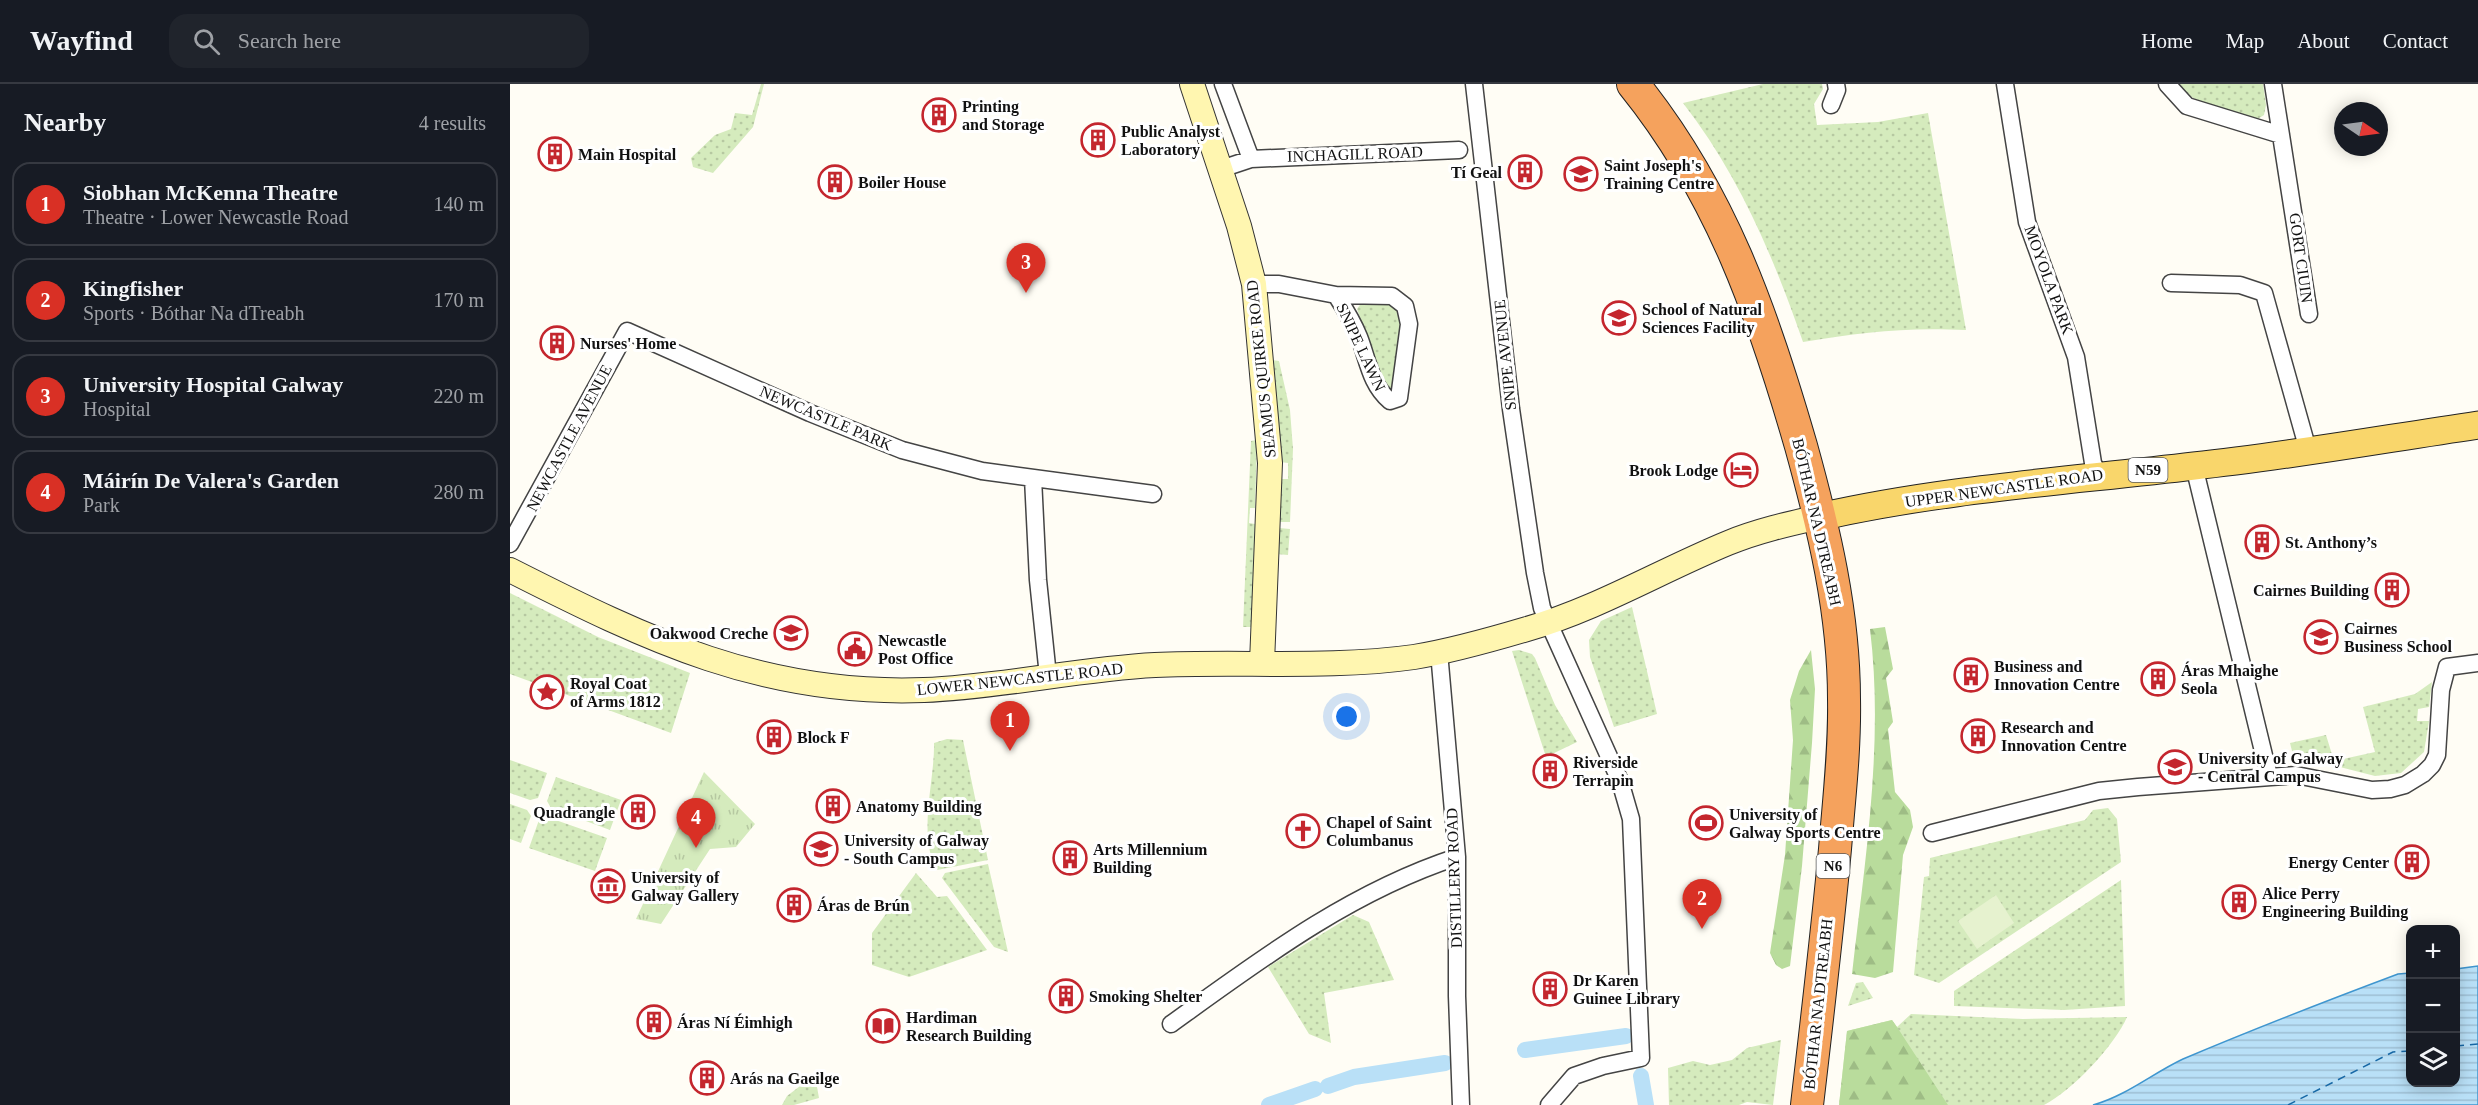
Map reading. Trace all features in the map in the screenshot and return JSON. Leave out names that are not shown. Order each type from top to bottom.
[{"type":"highway","name":"BÓTHAR NA DTREABH","points":[[1633,84],[1698,179],[1739,258],[1784,386],[1819,517],[1838,609],[1842,648],[1844,733],[1832,877],[1807,1105]]},
{"type":"main road","name":"SEAMUS QUIRKE ROAD","points":[[1192,84],[1221,169],[1254,284],[1270,463],[1262,663]]},
{"type":"main road","name":"UPPER NEWCASTLE ROAD","points":[[1549,623],[1731,542],[1862,507],[2099,475],[2194,466],[2478,425]]},
{"type":"main road","name":"LOWER NEWCASTLE ROAD","points":[[510,570],[652,640],[719,664],[759,674],[842,686],[911,690],[1141,666],[1352,662],[1439,652],[1549,623]]},
{"type":"street","points":[[1223,84],[1251,159]]},
{"type":"street","name":"SNIPE AVENUE","points":[[1474,84],[1511,409],[1542,608],[1620,781],[1631,819],[1641,1058],[1574,1076],[1549,1105]]},
{"type":"street","points":[[1831,105],[1837,90],[1836,84]]},
{"type":"street","name":"MOYOLA PARK","points":[[2005,84],[2027,222],[2076,357],[2094,463],[2099,475]]},
{"type":"street","points":[[2167,84],[2187,106],[2281,135],[2273,84]]},
{"type":"street","name":"GORT CIUIN","points":[[2281,135],[2309,314]]},
{"type":"street","name":"INCHAGILL ROAD","points":[[1221,169],[1251,159],[1459,150]]},
{"type":"street","points":[[2171,283],[2240,285],[2264,293],[2308,450]]},
{"type":"street","name":"SNIPE LAWN","points":[[1254,284],[1279,284],[1336,295],[1392,296],[1406,306],[1409,324],[1399,398],[1390,401],[1382,394],[1373,378],[1353,321],[1336,295]]},
{"type":"street","name":"NEWCASTLE PARK","points":[[627,331],[810,413],[902,450],[982,471],[1153,494]]},
{"type":"street","name":"NEWCASTLE AVENUE","points":[[510,544],[627,331]]},
{"type":"street","points":[[2194,466],[2269,776]]},
{"type":"street","points":[[1033,478],[1038,580],[1048,676]]},
{"type":"street","name":"DISTILLERY ROAD","points":[[1439,652],[1457,857],[1457,996],[1461,1105]]},
{"type":"street","points":[[1932,833],[2099,791],[2296,775],[2372,790],[2405,785],[2423,774],[2432,765],[2437,755],[2441,690],[2447,667],[2478,663]]},
{"type":"street","points":[[1171,1024],[1248,968],[1357,898],[1427,867],[1457,857]]},
{"type":"green space","points":[[761,84],[764,84],[753,127],[713,173],[693,167],[691,158],[715,135],[731,129],[735,113],[752,115]]},
{"type":"green space","points":[[1763,84],[1822,84],[1823,89],[1814,104],[1817,125],[1878,122],[1928,113],[1966,330],[1884,331],[1803,342],[1753,217],[1721,159],[1683,103]]},
{"type":"green space","points":[[2176,84],[2263,84],[2266,105],[2264,115],[2256,120],[2213,107],[2193,98]]},
{"type":"green space","points":[[1362,302],[1389,303],[1405,319],[1398,393],[1388,396],[1357,309]]},
{"type":"green space","points":[[1272,360],[1279,361],[1290,410],[1293,449],[1290,522],[1279,522],[1280,479],[1288,479],[1288,463],[1280,462]]},
{"type":"green space","points":[[1257,440],[1255,508],[1250,508],[1249,523],[1255,524],[1252,618],[1251,627],[1243,627],[1251,441]]},
{"type":"green space","points":[[1279,528],[1290,529],[1288,555],[1277,554]]},
{"type":"green space","points":[[510,593],[598,637],[690,673],[671,733],[510,674]]},
{"type":"green space","points":[[1632,607],[1657,714],[1614,727],[1590,657],[1589,640],[1601,621]]},
{"type":"green space","points":[[1885,627],[1893,669],[1886,678],[1893,722],[1888,729],[1895,792],[1910,810],[1913,827],[1903,855],[1893,972],[1875,978],[1852,974],[1867,845],[1874,758],[1874,672],[1870,629]]},
{"type":"green space","points":[[1519,650],[1532,654],[1535,658],[1555,705],[1577,742],[1546,757],[1512,651]]},
{"type":"green space","points":[[1811,650],[1815,689],[1802,866],[1790,966],[1782,969],[1776,965],[1770,953],[1785,855],[1793,740],[1790,700],[1799,671]]},
{"type":"green space","points":[[2432,682],[2429,707],[2418,709],[2417,721],[2429,721],[2424,752],[2401,773],[2375,776],[2293,755],[2290,743],[2326,735],[2334,761],[2375,752],[2363,707],[2415,694]]},
{"type":"green space","points":[[947,739],[963,740],[988,860],[937,870],[928,841],[928,808],[934,743]]},
{"type":"green space","points":[[510,760],[547,773],[538,798],[530,800],[510,793]]},
{"type":"green space","points":[[704,772],[755,824],[736,847],[710,849],[661,924],[636,919]]},
{"type":"green space","points":[[556,777],[621,800],[610,830],[551,808],[547,801]]},
{"type":"green space","points":[[510,804],[527,810],[531,816],[521,843],[510,839]]},
{"type":"green space","points":[[2108,808],[2117,819],[2121,862],[1939,983],[1914,975],[1924,877],[1929,876],[1930,858],[2085,820],[2093,810]]},
{"type":"green space","points":[[547,817],[607,838],[595,871],[529,848],[539,820]]},
{"type":"green space","points":[[988,864],[1008,952],[994,947],[942,878],[945,873]]},
{"type":"green space","points":[[916,873],[937,897],[947,896],[987,950],[909,977],[872,965],[872,933]]},
{"type":"green space","points":[[2121,880],[2125,1006],[2064,1010],[1954,1006],[1954,991]]},
{"type":"green space","points":[[1996,895],[2014,923],[1977,949],[1958,921]]},
{"type":"green space","points":[[1353,915],[1369,922],[1394,980],[1324,993],[1331,1043],[1309,1034],[1268,967]]},
{"type":"green space","points":[[1863,982],[1873,998],[1848,1006],[1856,983]]},
{"type":"green space","points":[[1911,1014],[2023,1019],[2127,1017],[2113,1041],[2092,1066],[2067,1089],[2044,1105],[1839,1105],[1847,1031],[1892,1020],[1897,1027]]},
{"type":"green space","points":[[1892,1020],[1948,1105],[1839,1105],[1847,1031]]},
{"type":"green space","points":[[1781,1040],[1773,1105],[1747,1102],[1739,1105],[1669,1105],[1668,1068],[1693,1061],[1710,1065],[1732,1060],[1747,1048]]},
{"type":"green space","points":[[815,1076],[819,1098],[794,1105],[782,1105],[787,1096],[808,1080],[807,1078]]},
{"type":"water","points":[[2478,966],[2478,1105],[2093,1105],[2117,1096],[2183,1059],[2290,1015],[2398,974],[2406,973],[2406,1087],[2460,1087],[2460,968]]},
{"type":"waterway","points":[[1525,1050],[1626,1036]]},
{"type":"waterway","points":[[1328,1086],[1354,1077],[1445,1063]]},
{"type":"waterway","points":[[1641,1076],[1646,1105]]},
{"type":"waterway","points":[[1269,1105],[1315,1089]]},
{"type":"ferry route","points":[[2460,1046],[2478,1044]]},
{"type":"ferry route","points":[[2288,1105],[2393,1052],[2406,1051]]},
{"type":"place","name":"Printing and Storage","points":[[939,115]]},
{"type":"place","name":"Public Analyst Laboratory","points":[[1098,140]]},
{"type":"place","name":"Main Hospital","points":[[555,154]]},
{"type":"place","name":"Tí Geal","points":[[1525,172]]},
{"type":"place","name":"Saint Joseph's Training Centre","points":[[1581,174]]},
{"type":"place","name":"Boiler House","points":[[835,182]]},
{"type":"place","name":"University Hospital Galway","points":[[1026,293]]},
{"type":"place","name":"School of Natural Sciences Facility","points":[[1619,318]]},
{"type":"place","name":"Nurses' Home","points":[[557,343]]},
{"type":"place","name":"Brook Lodge","points":[[1741,470]]},
{"type":"place","name":"St. Anthony’s","points":[[2262,542]]},
{"type":"place","name":"Cairnes Building","points":[[2392,590]]},
{"type":"place","name":"Oakwood Creche","points":[[791,633]]},
{"type":"place","name":"Cairnes Business School","points":[[2321,637]]},
{"type":"place","name":"Newcastle Post Office","points":[[855,649]]},
{"type":"place","name":"Business and Innovation Centre","points":[[1971,675]]},
{"type":"place","name":"Áras Mhaighe Seola","points":[[2158,679]]},
{"type":"place","name":"Royal Coat of Arms 1812","points":[[547,692]]},
{"type":"place","name":"Research and Innovation Centre","points":[[1978,736]]},
{"type":"place","name":"Block F","points":[[774,737]]},
{"type":"place","name":"Siobhan McKenna Theatre","points":[[1010,751]]},
{"type":"place","name":"University of Galway - Central Campus","points":[[2175,767]]},
{"type":"place","name":"Riverside Terrapin","points":[[1550,771]]},
{"type":"place","name":"Anatomy Building","points":[[833,806]]},
{"type":"place","name":"Quadrangle","points":[[638,812]]},
{"type":"place","name":"University of Galway Sports Centre","points":[[1706,823]]},
{"type":"place","name":"Chapel of Saint Columbanus","points":[[1303,831]]},
{"type":"place","name":"Máirín De Valera's Garden","points":[[696,848]]},
{"type":"place","name":"University of Galway - South Campus","points":[[821,849]]},
{"type":"place","name":"Arts Millennium Building","points":[[1070,858]]},
{"type":"place","name":"Energy Center","points":[[2412,862]]},
{"type":"place","name":"University of Galway Gallery","points":[[608,886]]},
{"type":"place","name":"Alice Perry Engineering Building","points":[[2239,902]]},
{"type":"place","name":"Áras de Brún","points":[[794,905]]},
{"type":"place","name":"Kingfisher","points":[[1702,929]]},
{"type":"place","name":"Dr Karen Guinee Library","points":[[1550,989]]},
{"type":"place","name":"Smoking Shelter","points":[[1066,996]]},
{"type":"place","name":"Áras Ní Éimhigh","points":[[654,1022]]},
{"type":"place","name":"Hardiman Research Building","points":[[883,1026]]},
{"type":"place","name":"Arás na Gaeilge","points":[[707,1078]]}]
